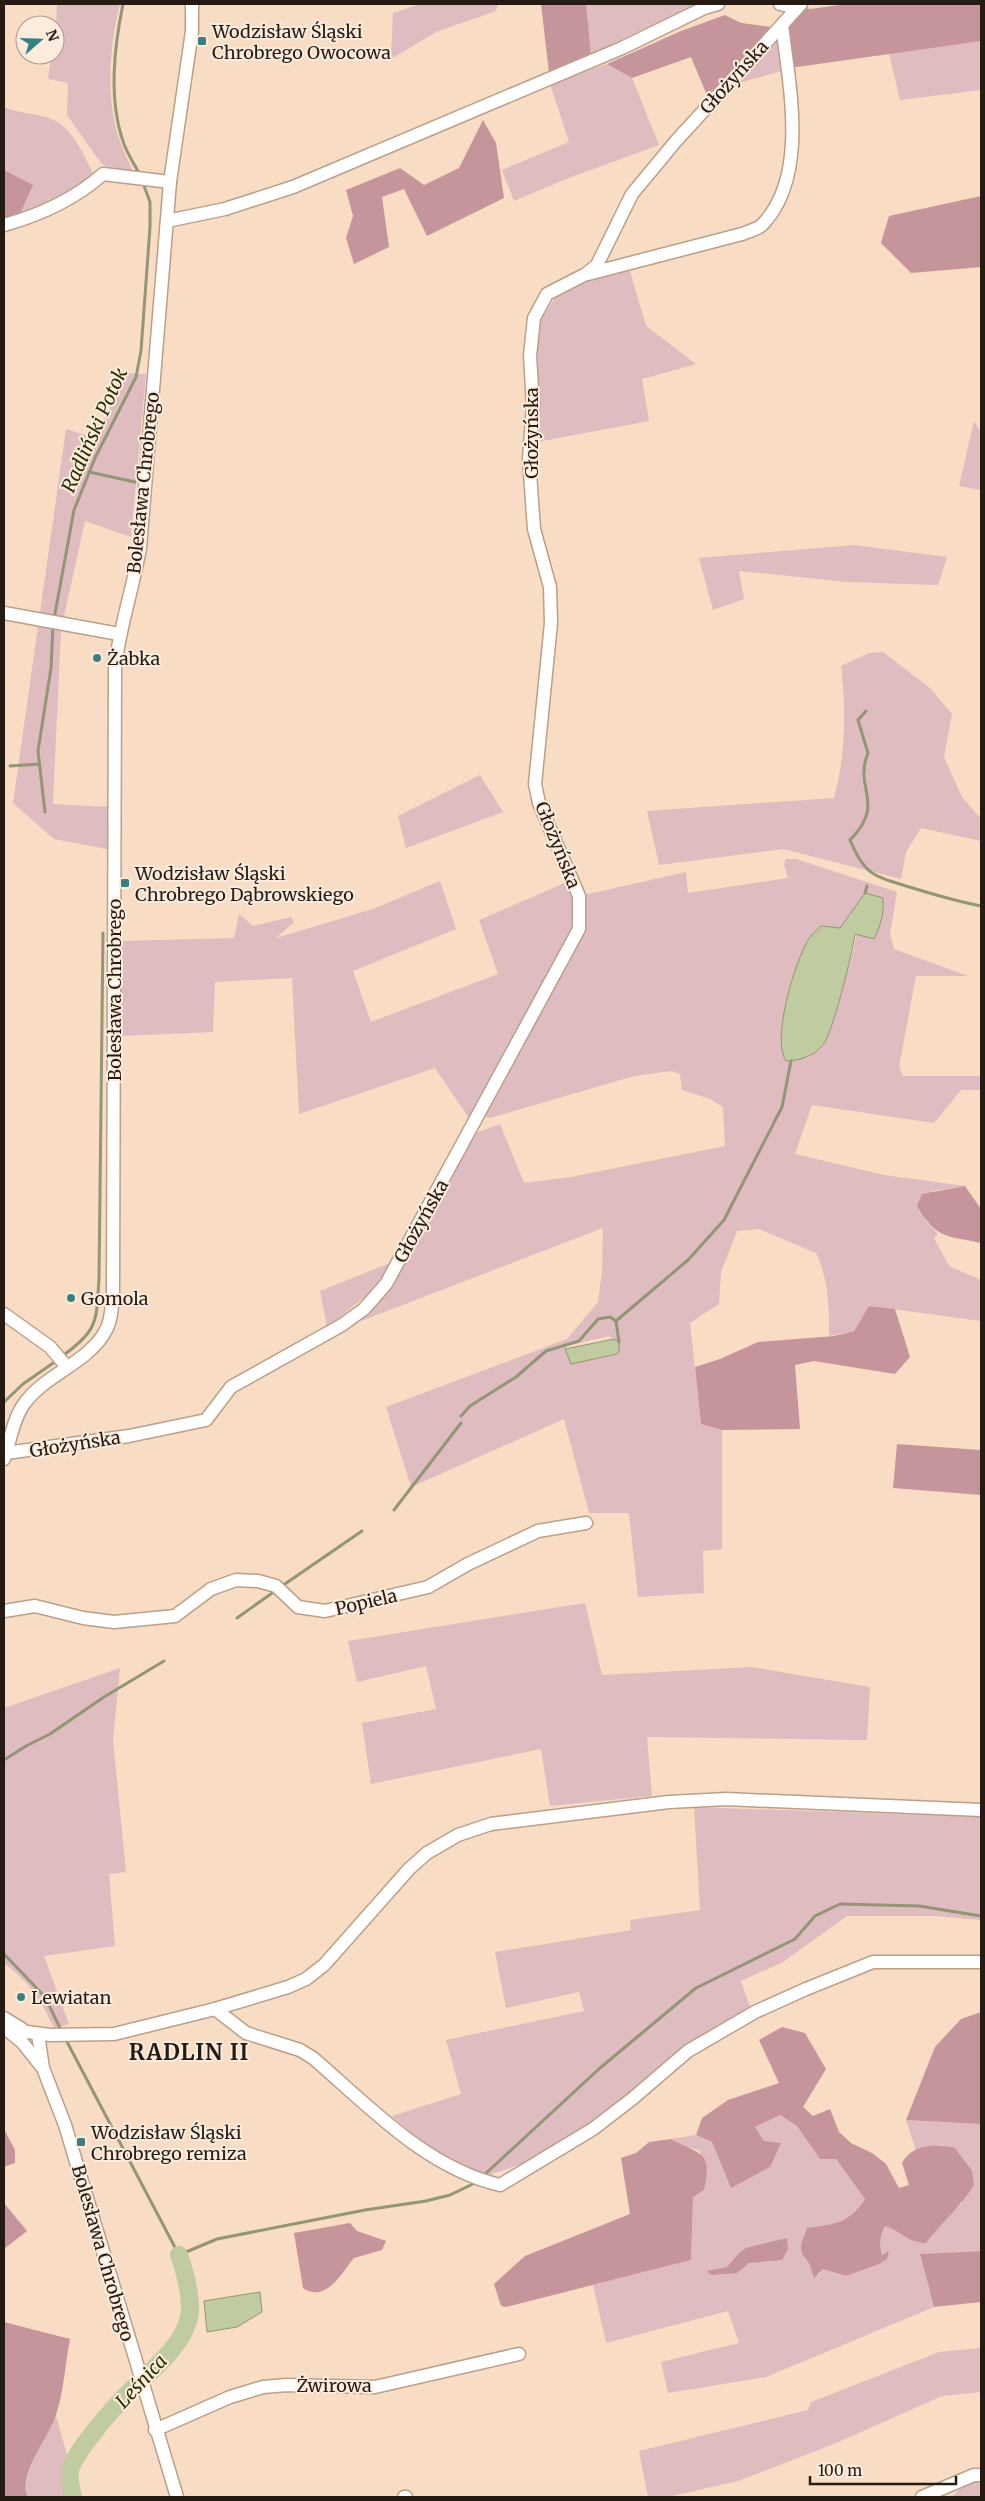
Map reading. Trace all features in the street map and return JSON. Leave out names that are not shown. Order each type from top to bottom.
[{"type":"street","name":"Bolesława Chrobrego","points":[[5,1457],[23,1405],[40,1388],[61,1360],[92,1347],[106,1331],[113,1292],[115,686],[119,634],[140,548],[170,182],[192,31],[192,4]]},
{"type":"street","points":[[167,221],[225,209],[292,187],[622,48],[698,11],[718,4]]},
{"type":"street","points":[[780,4],[799,6]]},
{"type":"street","name":"Głożyńska","points":[[5,1457],[129,1436],[206,1420],[231,1387],[342,1325],[364,1309],[386,1284],[579,929],[579,896],[539,803],[534,784],[551,622],[550,587],[534,530],[529,459],[533,405],[530,356],[534,318],[547,294],[586,274],[597,265],[632,194],[676,141],[799,6]]},
{"type":"street","points":[[586,274],[742,234],[762,226],[782,196],[792,161],[791,97],[782,25]]},
{"type":"street","points":[[4,225],[51,208],[84,191],[103,174],[170,182]]},
{"type":"street","points":[[4,613],[43,622],[119,634]]},
{"type":"street","points":[[4,1314],[50,1347],[61,1360]]},
{"type":"street","name":"Popiela","points":[[4,1611],[36,1606],[83,1618],[114,1622],[175,1616],[211,1589],[236,1580],[258,1581],[279,1589],[298,1607],[325,1611],[428,1588],[468,1564],[538,1531],[586,1523]]},
{"type":"street","points":[[5,2026],[38,2034],[114,2034],[263,1996],[306,1978],[324,1966],[409,1870],[427,1853],[458,1834],[491,1824],[669,1802],[726,1799],[981,1810]]},
{"type":"street","points":[[215,2009],[246,2033],[300,2050],[313,2058],[400,2133],[433,2157],[479,2179],[500,2185],[593,2129],[632,2100],[688,2051],[755,2012],[873,1962],[981,1962]]},
{"type":"street","name":"Bolesława Chrobrego","points":[[5,2026],[22,2042],[43,2068]]},
{"type":"street","name":"Bolesława Chrobrego","points":[[38,2034],[43,2068],[65,2125],[143,2392],[176,2497]]},
{"type":"street","name":"Żwirowa","points":[[155,2430],[230,2397],[262,2387],[287,2385],[375,2387],[519,2354]]},
{"type":"street","points":[[922,2497],[948,2492],[974,2475],[981,2476]]},
{"type":"shaded area","points":[[57,4],[120,4],[114,32],[111,61],[112,105],[117,133],[134,174],[113,171],[101,163],[67,115],[68,83],[48,79],[50,65],[65,65],[65,15],[57,15]]},
{"type":"shaded area","points":[[420,4],[498,4],[496,11],[436,32],[391,59],[393,13]]},
{"type":"shaded area","points":[[541,4],[586,4],[591,54],[549,73]]},
{"type":"shaded area","points":[[586,4],[696,4],[591,54]]},
{"type":"shaded area","points":[[847,4],[981,4],[981,41],[790,68],[786,26],[803,7],[810,9]]},
{"type":"shaded area","points":[[725,15],[741,23],[771,27],[715,89],[706,93],[691,57],[632,78],[607,64],[681,31]]},
{"type":"shaded area","points":[[777,36],[781,41],[785,70],[735,84]]},
{"type":"shaded area","points":[[981,41],[981,90],[900,100],[889,53]]},
{"type":"shaded area","points":[[607,64],[632,78],[659,145],[566,179],[514,201],[502,170],[569,142],[550,84]]},
{"type":"shaded area","points":[[4,107],[48,118],[61,125],[78,145],[95,177],[78,190],[20,214],[32,185],[4,170]]},
{"type":"shaded area","points":[[483,120],[496,143],[504,198],[427,236],[404,189],[382,197],[389,247],[354,264],[346,238],[353,216],[346,190],[400,168],[424,185],[459,168]]},
{"type":"shaded area","points":[[4,170],[33,185],[20,214],[4,219]]},
{"type":"shaded area","points":[[981,196],[981,267],[911,273],[881,243],[889,216]]},
{"type":"shaded area","points":[[629,268],[646,326],[696,364],[642,379],[649,421],[537,442],[538,324],[555,298],[591,280]]},
{"type":"shaded area","points":[[127,373],[146,374],[131,537],[85,521],[61,630],[53,804],[108,807],[107,849],[54,839],[13,803],[66,429],[95,438]]},
{"type":"shaded area","points":[[974,421],[981,433],[981,490],[959,486]]},
{"type":"shaded area","points":[[854,545],[947,557],[938,585],[848,582],[739,571],[744,599],[713,610],[699,558]]},
{"type":"shaded area","points":[[883,652],[930,688],[952,714],[944,757],[962,797],[981,819],[981,841],[921,828],[906,852],[901,879],[783,849],[659,865],[647,811],[834,798],[841,765],[844,732],[841,666],[869,653]]},
{"type":"shaded area","points":[[480,775],[503,812],[406,848],[398,816]]},
{"type":"shaded area","points":[[786,859],[796,859],[897,892],[890,934],[894,949],[968,976],[916,976],[899,1067],[903,1076],[981,1076],[981,1090],[961,1090],[934,1123],[812,1105],[795,1154],[884,1175],[965,1186],[932,1191],[926,1221],[938,1234],[934,1238],[949,1266],[981,1280],[981,1321],[870,1306],[854,1331],[829,1336],[826,1284],[816,1253],[759,1229],[737,1231],[721,1272],[719,1304],[690,1323],[701,1424],[722,1430],[722,1549],[703,1551],[704,1593],[638,1597],[629,1513],[589,1513],[564,1419],[411,1487],[386,1407],[567,1339],[598,1302],[602,1271],[603,1228],[361,1321],[394,1281],[473,1134],[500,1124],[524,1183],[571,1177],[725,1146],[723,1107],[710,1099],[682,1090],[680,1074],[671,1071],[634,1076],[490,1118],[482,1116],[585,928],[584,895],[686,872],[688,893],[788,878],[784,864]],"holes":[[[865,893],[853,952],[824,1045],[806,1059],[821,926],[840,928]],[[609,1336],[614,1339],[617,1354],[571,1364],[566,1346]]]},
{"type":"shaded area","points":[[440,881],[456,929],[353,971],[371,1022],[498,974],[479,920],[565,883],[571,888],[575,904],[569,940],[471,1121],[435,1068],[299,1114],[292,978],[215,982],[213,1032],[121,1036],[120,941],[234,938],[239,914],[253,926],[291,917],[294,922],[276,938],[373,909]]},
{"type":"shaded area","points":[[865,893],[883,898],[880,924],[874,939],[855,934],[837,1010],[823,1045],[806,1057],[786,1061],[782,1050],[781,1036],[786,1001],[797,965],[809,938],[821,926],[840,928]]},
{"type":"shaded area","points":[[965,1186],[981,1209],[981,1243],[951,1237],[937,1231],[917,1206],[922,1194]]},
{"type":"shaded area","points":[[390,1263],[373,1290],[327,1327],[320,1291]]},
{"type":"shaded area","points":[[869,1306],[895,1309],[910,1357],[895,1374],[814,1361],[795,1365],[800,1429],[722,1430],[701,1424],[695,1367],[720,1359],[758,1342],[834,1336],[854,1331]]},
{"type":"shaded area","points":[[614,1339],[619,1342],[619,1352],[617,1354],[571,1364],[565,1349]]},
{"type":"shaded area","points":[[897,1444],[981,1450],[981,1495],[893,1488]]},
{"type":"shaded area","points":[[585,1603],[602,1675],[752,1667],[870,1687],[867,1740],[647,1737],[652,1796],[550,1806],[541,1749],[371,1784],[362,1723],[436,1709],[426,1666],[357,1682],[348,1641]]},
{"type":"shaded area","points":[[120,1668],[113,1740],[126,1872],[109,1874],[115,1946],[44,1956],[69,2024],[54,2028],[34,1992],[13,1970],[4,1964],[4,1708]]},
{"type":"shaded area","points":[[694,1807],[981,1817],[981,1920],[935,1916],[847,1916],[783,1962],[741,1981],[751,2010],[569,2148],[492,2174],[490,2179],[421,2145],[422,2142],[392,2116],[461,2094],[446,2040],[584,2011],[579,1992],[506,2008],[495,1952],[631,1930],[630,1920],[700,1910]]},
{"type":"shaded area","points":[[981,2012],[981,2124],[906,2120],[935,2047],[961,2019]]},
{"type":"shaded area","points":[[782,2027],[805,2033],[826,2069],[803,2107],[813,2116],[830,2109],[839,2132],[851,2143],[872,2153],[886,2164],[899,2188],[909,2185],[902,2163],[912,2152],[925,2146],[955,2148],[972,2171],[974,2185],[926,2243],[910,2239],[885,2226],[881,2236],[881,2247],[882,2255],[889,2251],[887,2259],[879,2264],[846,2276],[823,2269],[814,2278],[809,2263],[802,2254],[801,2245],[807,2228],[833,2224],[846,2218],[853,2214],[865,2199],[836,2159],[820,2159],[797,2126],[780,2115],[755,2127],[764,2141],[781,2143],[770,2167],[731,2188],[712,2142],[696,2135],[702,2118],[728,2100],[779,2083],[759,2040]]},
{"type":"shaded area","points":[[780,2115],[797,2126],[820,2159],[836,2159],[865,2199],[856,2210],[839,2222],[818,2226],[810,2268],[819,2275],[823,2269],[846,2276],[889,2252],[882,2255],[881,2236],[885,2225],[896,2229],[918,2243],[962,2203],[943,2145],[927,2146],[916,2150],[906,2120],[981,2124],[981,2251],[920,2254],[934,2307],[766,2377],[668,2393],[661,2362],[739,2343],[728,2311],[606,2343],[593,2285],[691,2260],[693,2197],[704,2190],[707,2169],[699,2150],[686,2147],[671,2139],[696,2135],[712,2142],[731,2187],[770,2167],[764,2141],[755,2127]]},
{"type":"shaded area","points":[[4,2129],[15,2150],[15,2163],[4,2167]]},
{"type":"shaded area","points":[[671,2139],[697,2152],[702,2156],[707,2167],[704,2190],[693,2197],[691,2260],[506,2307],[501,2306],[494,2284],[525,2256],[630,2214],[621,2158],[636,2153],[649,2142]]},
{"type":"shaded area","points":[[4,2203],[27,2231],[4,2249]]},
{"type":"shaded area","points":[[350,2223],[357,2231],[386,2241],[382,2250],[354,2258],[339,2278],[326,2289],[319,2292],[311,2292],[303,2288],[294,2233]]},
{"type":"shaded area","points":[[787,2238],[788,2249],[782,2260],[749,2263],[737,2273],[711,2275],[707,2271],[727,2267],[746,2248]]},
{"type":"shaded area","points":[[981,2251],[981,2302],[934,2307],[920,2254]]},
{"type":"shaded area","points":[[260,2292],[262,2312],[237,2327],[207,2332],[204,2301]]},
{"type":"shaded area","points":[[4,2322],[70,2339],[59,2406],[30,2467],[26,2488],[28,2497],[4,2497]]},
{"type":"shaded area","points":[[981,2348],[981,2392],[942,2396],[834,2444],[738,2481],[668,2497],[648,2497],[639,2451],[808,2410],[811,2402],[939,2352]]},
{"type":"shaded area","points":[[56,2416],[79,2497],[28,2497],[26,2489],[27,2479],[35,2456]]},
{"type":"shaded area","points":[[981,2481],[981,2497],[952,2497],[961,2487]]},
{"type":"waterway","name":"Radliński Potok","points":[[123,4],[115,56],[114,92],[119,127],[124,144],[140,175]]},
{"type":"waterway","name":"Radliński Potok","points":[[54,619],[74,510],[95,458],[136,377],[141,351],[150,227],[150,202],[143,183]]},
{"type":"waterway","points":[[89,472],[135,482]]},
{"type":"waterway","name":"Radliński Potok","points":[[45,812],[38,751],[51,668],[53,625]]},
{"type":"waterway","points":[[866,711],[858,720],[868,753],[864,766],[868,806],[861,827],[850,840],[860,860],[865,867],[877,876],[944,897],[981,906]]},
{"type":"waterway","points":[[10,766],[39,764]]},
{"type":"waterway","points":[[865,893],[867,886]]},
{"type":"waterway","points":[[61,1357],[89,1332],[96,1315],[97,1306],[99,1279],[103,933]]},
{"type":"waterway","points":[[461,1416],[470,1406],[516,1377],[546,1351],[579,1341],[598,1319],[610,1317],[616,1321],[688,1260],[724,1220],[782,1107],[791,1061]]},
{"type":"waterway","points":[[616,1321],[619,1342]]},
{"type":"waterway","points":[[4,1402],[23,1384],[56,1361]]},
{"type":"waterway","points":[[394,1510],[461,1423]]},
{"type":"waterway","points":[[282,1586],[362,1531]]},
{"type":"waterway","points":[[237,1618],[275,1591]]},
{"type":"waterway","points":[[4,1760],[50,1734],[104,1697],[164,1661]]},
{"type":"waterway","points":[[483,2176],[600,2068],[696,1988],[795,1939],[815,1916],[840,1904],[919,1906],[981,1916]]},
{"type":"waterway","points":[[4,1954],[45,1997],[61,2030]]},
{"type":"waterway","points":[[65,2038],[179,2255],[217,2239],[365,2210],[426,2201],[450,2195],[477,2182]]},
{"type":"waterway","name":"Leśnica","points":[[73,2497],[70,2470],[81,2449],[114,2408],[168,2354],[184,2332],[188,2320],[190,2301],[187,2281],[179,2255]]},
{"type":"place","name":"Wodzisław Śląski Chrobrego Owocowa","points":[[202,41]]},
{"type":"place","name":"Żabka","points":[[97,658]]},
{"type":"place","name":"Wodzisław Śląski Chrobrego Dąbrowskiego","points":[[125,883]]},
{"type":"place","name":"Gomola","points":[[71,1298]]},
{"type":"place","name":"Lewiatan","points":[[21,1997]]},
{"type":"place","name":"Wodzisław Śląski Chrobrego remiza","points":[[81,2142]]},
{"type":"district","name":"RADLIN II","points":[[189,2052]]}]
